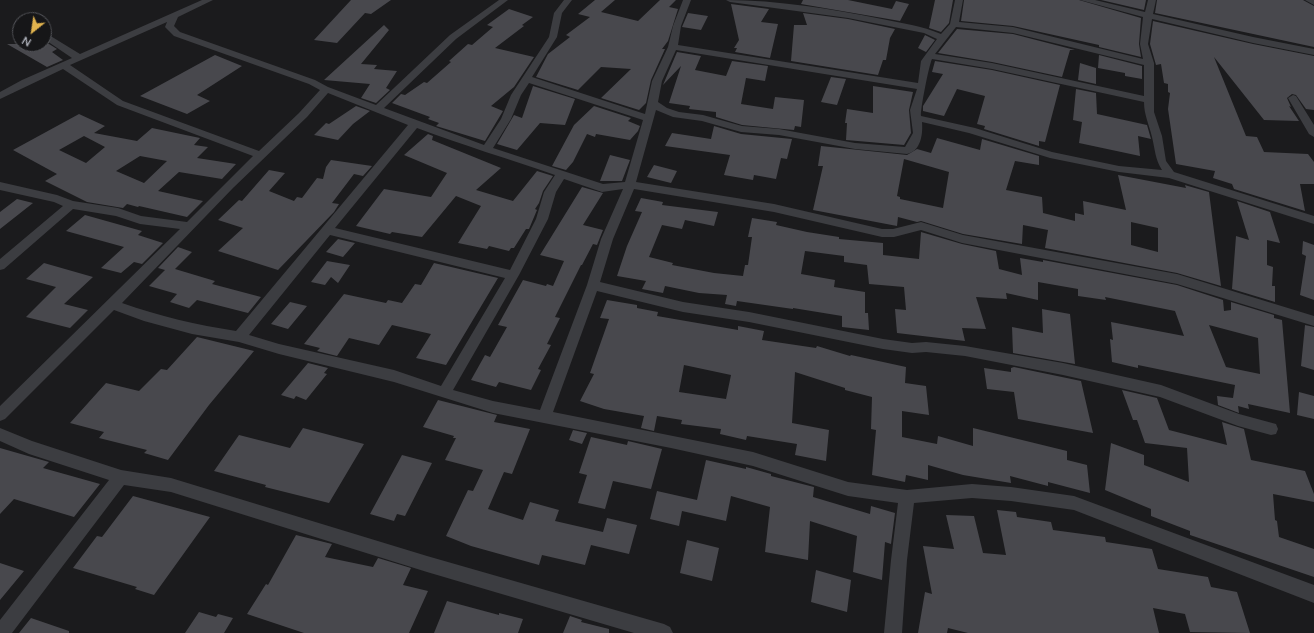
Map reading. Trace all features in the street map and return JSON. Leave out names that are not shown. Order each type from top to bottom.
[{"type":"street","points":[[0,96],[25,82],[209,0]]},
{"type":"street","points":[[378,109],[453,37],[504,0]]},
{"type":"street","points":[[487,149],[506,119],[516,95],[553,37],[558,13],[568,0]]},
{"type":"street","points":[[544,417],[593,286],[607,239],[630,186],[653,103],[657,82],[673,46],[677,26],[687,0]]},
{"type":"street","points":[[730,0],[848,15],[926,31],[944,38]]},
{"type":"street","points":[[653,103],[663,110],[677,115],[703,118],[741,129],[779,132],[855,146],[904,152],[911,149],[918,133],[915,110],[922,87],[926,62],[954,24],[959,0]]},
{"type":"street","points":[[1084,0],[1253,40],[1314,52]]},
{"type":"street","points":[[1152,0],[1148,15],[1144,44],[1149,63],[1149,112],[1157,136],[1161,160],[1170,175]]},
{"type":"street","points":[[1309,0],[1314,2]]},
{"type":"street","points":[[174,16],[168,27],[177,34],[312,82],[325,89],[471,145],[602,188],[630,186],[774,208],[882,233],[894,233],[908,228],[921,226],[962,239],[1177,279],[1314,321]]},
{"type":"street","points":[[954,24],[1014,30],[1149,63]]},
{"type":"street","points":[[52,40],[79,58]]},
{"type":"street","points":[[673,46],[922,87]]},
{"type":"street","points":[[931,54],[1034,74],[1149,100]]},
{"type":"street","points":[[64,65],[120,103],[260,155]]},
{"type":"street","points":[[527,79],[648,118]]},
{"type":"street","points":[[0,415],[260,155],[303,115],[322,95],[325,89]]},
{"type":"street","points":[[1293,98],[1314,134]]},
{"type":"street","points":[[916,118],[971,130],[1050,155],[1119,169],[1170,175],[1249,201],[1314,220]]},
{"type":"street","points":[[239,337],[415,124]]},
{"type":"street","points":[[444,393],[513,275],[542,219],[550,192],[562,174]]},
{"type":"street","points":[[0,186],[57,199],[71,205],[118,212],[140,220],[189,226]]},
{"type":"street","points":[[0,266],[71,205]]},
{"type":"street","points":[[328,230],[513,275]]},
{"type":"street","points":[[593,286],[683,307],[749,317],[846,337],[912,348],[926,347],[965,351],[1063,369],[1161,391],[1238,420],[1271,429]]},
{"type":"street","points":[[112,304],[144,316],[192,330],[239,337],[279,349],[394,376],[444,393],[493,407],[672,441],[753,459],[848,488],[907,497],[915,495],[972,491],[1011,494],[1074,504],[1193,547],[1314,594]]},
{"type":"street","points":[[0,434],[29,447],[122,477],[171,485],[427,564],[664,633]]},
{"type":"street","points":[[1,633],[122,477]]},
{"type":"street","points":[[893,633],[899,560],[907,497]]},
{"type":"building","points":[[351,0],[391,0],[371,14],[365,13],[337,43],[314,40]]},
{"type":"building","points":[[595,0],[615,0],[601,12],[638,21],[660,0],[676,0],[669,7],[678,9],[668,41],[662,49],[665,49],[651,80],[646,103],[639,110],[601,98],[631,69],[601,67],[578,90],[536,77],[548,54],[570,37],[566,35],[590,17],[578,14]]},
{"type":"building","points":[[803,0],[848,0],[892,9],[896,1],[909,4],[900,21],[801,4]]},
{"type":"building","points":[[935,0],[953,0],[949,23],[941,32],[929,28]]},
{"type":"building","points":[[964,0],[1079,0],[1141,18],[1139,44],[1141,57],[1099,47],[1099,45],[1013,26],[961,21]]},
{"type":"building","points":[[1101,0],[1146,0],[1144,10]]},
{"type":"building","points":[[1157,0],[1303,0],[1314,6],[1314,47],[1155,13]]},
{"type":"building","points":[[731,4],[769,9],[761,22],[778,24],[770,58],[735,52],[737,48],[734,48],[739,40]]},
{"type":"building","points":[[509,9],[533,17],[522,25],[524,26],[495,48],[534,57],[514,87],[491,106],[503,111],[485,141],[436,126],[439,123],[428,119],[430,117],[392,103],[401,94],[405,95],[424,82],[427,83],[451,62],[449,61],[468,44],[472,45],[493,27],[487,25]]},
{"type":"building","points":[[688,13],[708,16],[701,30],[682,27]]},
{"type":"building","points":[[803,13],[848,19],[895,29],[890,38],[886,60],[883,60],[878,75],[791,61],[794,25],[807,25]]},
{"type":"building","points":[[1153,21],[1253,44],[1314,56],[1314,110],[1306,109],[1296,95],[1292,94],[1287,98],[1291,107],[1289,106],[1299,121],[1264,120],[1214,57],[1246,136],[1257,137],[1264,152],[1308,154],[1314,162],[1314,184],[1300,184],[1305,211],[1234,189],[1232,184],[1213,178],[1215,171],[1176,164],[1168,109],[1170,93],[1168,92],[1168,84],[1164,83],[1161,64],[1156,65],[1150,44]]},
{"type":"building","points":[[384,25],[389,30],[361,64],[377,65],[374,69],[397,71],[386,88],[390,90],[376,103],[361,98],[370,84],[324,80]]},
{"type":"building","points":[[957,29],[1013,34],[1075,50],[1070,50],[1062,77],[992,62],[938,53]]},
{"type":"building","points":[[925,35],[935,40],[926,52],[918,48]]},
{"type":"building","points":[[52,46],[57,49],[52,52]]},
{"type":"building","points":[[21,52],[52,52],[63,60],[47,67]]},
{"type":"building","points":[[677,52],[701,56],[695,70],[726,76],[732,61],[768,66],[765,81],[746,78],[741,104],[773,109],[775,97],[804,100],[801,127],[795,126],[794,130],[742,125],[716,117],[716,112],[689,109],[690,106],[669,103],[681,66],[663,85]]},
{"type":"building","points":[[215,55],[242,66],[197,95],[210,101],[187,114],[140,96]]},
{"type":"building","points":[[1099,55],[1142,66],[1142,79],[1125,76],[1125,73],[1098,68]]},
{"type":"building","points":[[935,61],[992,70],[1060,85],[1045,142],[1039,141],[1039,146],[984,129],[985,126],[977,124],[985,96],[957,89],[944,116],[923,111],[923,106],[943,74],[932,72]]},
{"type":"building","points":[[1080,63],[1096,68],[1096,84],[1078,80]]},
{"type":"building","points":[[831,77],[846,79],[837,105],[821,102]]},
{"type":"building","points":[[533,86],[575,99],[565,125],[540,123],[517,150],[497,144],[514,115],[522,118]]},
{"type":"building","points":[[873,86],[913,92],[909,110],[911,133],[904,145],[846,140],[847,123],[845,123],[847,109],[873,113]]},
{"type":"building","points":[[1076,89],[1096,93],[1097,114],[1147,125],[1151,139],[1138,136],[1140,156],[1079,143],[1082,122],[1073,120]]},
{"type":"building","points":[[356,106],[370,111],[353,124],[338,140],[314,135],[326,123],[329,124]]},
{"type":"building","points":[[594,106],[631,118],[628,121],[640,126],[638,131],[630,140],[596,134],[595,137],[587,134],[573,162],[566,170],[552,166],[574,125]]},
{"type":"building","points":[[79,114],[105,126],[94,133],[137,141],[152,128],[200,138],[194,145],[208,147],[197,158],[236,164],[222,179],[179,172],[158,191],[203,201],[187,217],[127,204],[123,208],[87,202],[45,181],[57,174],[13,150]],"holes":[[[84,136],[105,147],[86,163],[59,150]],[[140,156],[167,161],[144,183],[116,171]]]},
{"type":"building","points":[[714,126],[741,134],[792,139],[787,159],[781,158],[776,179],[754,175],[753,180],[724,175],[730,155],[665,146],[672,133],[711,139]]},
{"type":"building","points":[[428,134],[433,136],[432,140],[501,168],[476,190],[513,201],[537,171],[553,176],[543,191],[539,203],[535,209],[537,210],[529,229],[526,229],[514,248],[511,248],[509,251],[489,246],[487,249],[458,243],[481,206],[456,196],[422,237],[392,232],[390,234],[356,226],[384,189],[431,197],[447,173],[404,155]]},
{"type":"building","points":[[937,138],[980,150],[982,139],[1039,156],[1039,165],[1015,161],[1006,190],[1042,197],[1043,213],[1075,221],[1075,213],[1084,215],[1083,201],[1126,210],[1118,175],[1186,188],[1185,185],[1209,192],[1221,286],[1177,273],[1045,248],[1048,230],[1023,225],[1022,244],[963,234],[921,221],[917,222],[898,217],[897,226],[813,210],[823,166],[818,166],[821,146],[907,155],[917,149],[931,153]],"holes":[[[904,159],[949,172],[943,208],[900,199],[900,197],[897,196]],[[1131,222],[1158,228],[1158,252],[1131,245]]]},
{"type":"building","points":[[610,155],[630,160],[622,181],[600,181]]},
{"type":"building","points":[[331,160],[372,166],[363,176],[354,174],[332,203],[339,204],[334,212],[278,270],[218,251],[243,228],[218,220],[239,200],[242,201],[269,170],[285,173],[269,191],[294,201],[297,197],[302,198],[317,178],[323,179],[326,167]]},
{"type":"building","points":[[654,165],[677,171],[671,183],[647,177]]},
{"type":"building","points":[[582,187],[603,193],[583,225],[603,230],[597,245],[593,244],[581,265],[555,317],[560,318],[547,344],[551,345],[538,369],[541,370],[531,390],[499,382],[496,387],[471,380],[485,355],[490,357],[507,327],[498,325],[523,280],[546,286],[547,284],[553,286],[564,261],[540,255]]},
{"type":"building","points":[[641,198],[663,202],[662,205],[718,212],[714,226],[685,220],[682,229],[662,225],[649,257],[673,263],[672,265],[714,273],[743,276],[745,265],[748,265],[752,237],[748,237],[752,218],[777,222],[776,225],[839,237],[839,239],[883,243],[883,255],[919,259],[921,232],[962,244],[996,251],[999,269],[1022,275],[1020,258],[1043,262],[1043,260],[1177,285],[1223,300],[1224,311],[1231,310],[1231,302],[1274,315],[1274,318],[1282,320],[1290,413],[1248,404],[1249,409],[1238,406],[1239,413],[1218,405],[1217,396],[1233,398],[1235,385],[1138,365],[1138,368],[1112,362],[1110,339],[1113,340],[1111,322],[1184,336],[1175,311],[1105,297],[1106,300],[1078,296],[1078,289],[1038,282],[1038,300],[1006,293],[1007,299],[976,297],[986,329],[962,328],[965,341],[897,333],[895,309],[906,310],[904,287],[869,284],[867,265],[844,262],[844,256],[805,251],[801,274],[835,280],[834,287],[865,292],[865,313],[868,313],[869,330],[842,327],[842,316],[737,301],[736,306],[725,304],[727,295],[699,293],[665,286],[663,293],[642,289],[646,281],[617,276],[627,246],[642,212],[635,211]],"holes":[[[1209,325],[1258,338],[1260,374],[1226,367]]]},
{"type":"building","points":[[17,199],[33,203],[0,229],[0,212]]},
{"type":"building","points":[[1237,201],[1270,212],[1280,243],[1267,240],[1267,265],[1273,267],[1272,286],[1275,286],[1275,302],[1232,289],[1236,236],[1249,240]]},
{"type":"building","points":[[85,215],[142,231],[138,235],[163,243],[142,264],[134,262],[121,273],[101,268],[124,247],[66,231]]},
{"type":"building","points":[[338,239],[355,243],[343,257],[326,252]]},
{"type":"building","points":[[1303,241],[1314,245],[1314,300],[1300,295],[1306,256],[1302,254]]},
{"type":"building","points":[[178,247],[192,252],[175,269],[215,281],[212,284],[261,297],[248,313],[197,300],[189,308],[170,302],[177,294],[149,286],[165,270],[158,268]]},
{"type":"building","points":[[327,261],[350,265],[338,283],[331,277],[325,285],[311,282]]},
{"type":"building","points":[[44,263],[93,277],[64,304],[88,310],[70,328],[26,317],[56,287],[26,279]]},
{"type":"building","points":[[434,263],[498,278],[446,365],[416,358],[431,334],[392,325],[379,345],[349,338],[337,356],[317,351],[320,348],[304,344],[344,294],[386,303],[388,300],[402,303],[415,284],[421,285]]},
{"type":"building","points":[[607,300],[637,305],[637,308],[658,312],[657,316],[738,330],[738,326],[764,331],[762,340],[816,348],[817,346],[850,356],[906,367],[905,383],[926,386],[929,415],[902,411],[902,437],[937,444],[938,436],[973,446],[973,428],[1067,451],[1067,460],[1087,465],[1090,493],[1048,482],[1048,486],[1010,476],[1011,483],[963,475],[928,465],[928,480],[906,475],[905,482],[872,475],[876,430],[871,429],[872,397],[845,390],[845,388],[795,372],[792,423],[829,430],[826,461],[795,455],[797,444],[747,436],[746,440],[720,434],[721,429],[681,424],[682,420],[657,416],[654,431],[641,428],[644,416],[604,409],[580,401],[594,374],[590,373],[609,319],[600,318]],"holes":[[[684,365],[731,375],[726,399],[679,392]]]},
{"type":"building","points":[[290,302],[307,306],[288,329],[271,324]]},
{"type":"building","points":[[1042,309],[1070,314],[1075,364],[1013,353],[1012,327],[1043,333]]},
{"type":"building","points":[[1305,325],[1314,327],[1314,370],[1301,366]]},
{"type":"building","points":[[197,337],[254,351],[209,405],[168,460],[144,453],[147,450],[99,438],[104,432],[70,423],[106,383],[139,391],[161,369],[167,370]]},
{"type":"building","points":[[308,363],[328,368],[324,373],[327,374],[306,400],[296,396],[294,399],[281,395]]},
{"type":"building","points":[[1014,367],[1081,381],[1093,433],[1018,419],[1014,392],[987,389],[984,368],[1011,372],[1011,368]]},
{"type":"building","points":[[1122,390],[1157,398],[1169,430],[1227,445],[1222,422],[1244,429],[1251,460],[1305,471],[1314,494],[1314,502],[1273,494],[1275,520],[1277,521],[1279,537],[1314,549],[1314,577],[1190,535],[1190,531],[1151,516],[1151,509],[1105,490],[1111,443],[1144,455],[1144,465],[1189,482],[1187,448],[1145,443],[1137,420],[1133,420]]},
{"type":"building","points":[[1299,392],[1314,396],[1314,419],[1297,415]]},
{"type":"building","points":[[438,400],[497,415],[494,422],[530,429],[512,474],[504,472],[488,509],[523,520],[530,502],[559,510],[555,521],[603,532],[607,518],[637,525],[629,554],[591,545],[585,565],[542,555],[539,565],[471,546],[446,536],[468,490],[473,491],[483,470],[445,460],[456,438],[453,438],[454,436],[423,427]]},
{"type":"building","points":[[303,428],[364,444],[329,503],[265,487],[266,485],[214,471],[239,435],[290,448]]},
{"type":"building","points":[[573,430],[587,433],[582,444],[569,440]]},
{"type":"building","points":[[591,437],[627,445],[628,441],[662,449],[651,489],[613,481],[605,509],[578,503],[587,475],[579,473]]},
{"type":"building","points":[[0,448],[49,462],[43,468],[100,484],[74,517],[14,499],[0,514]]},
{"type":"building","points":[[402,455],[432,463],[405,516],[397,514],[394,521],[370,514]]},
{"type":"building","points":[[706,460],[746,469],[746,467],[771,474],[771,476],[814,487],[813,497],[870,514],[871,506],[895,513],[891,544],[885,542],[882,580],[853,572],[857,536],[810,521],[808,560],[765,552],[770,507],[731,496],[726,521],[682,511],[679,526],[650,519],[657,491],[697,500]]},
{"type":"building","points":[[133,496],[210,517],[154,595],[135,589],[137,587],[73,568],[97,536],[102,537]]},
{"type":"building","points":[[997,510],[1016,512],[1017,517],[1051,522],[1053,530],[1105,537],[1106,542],[1152,549],[1158,569],[1208,577],[1211,587],[1237,592],[1250,633],[1190,632],[1185,614],[1153,608],[1159,633],[968,633],[948,628],[947,633],[918,633],[925,592],[932,594],[923,546],[954,549],[946,515],[974,516],[983,553],[1006,555]]},
{"type":"building","points":[[296,535],[332,544],[325,557],[373,567],[378,558],[411,568],[403,585],[428,591],[409,633],[304,633],[247,614],[266,584],[268,585]]},
{"type":"building","points":[[687,540],[719,548],[712,581],[680,573]]},
{"type":"building","points":[[0,563],[24,571],[0,600]]},
{"type":"building","points":[[816,570],[851,580],[847,612],[811,602]]},
{"type":"building","points":[[447,601],[499,615],[499,613],[523,619],[518,633],[434,633]]},
{"type":"building","points":[[199,612],[216,617],[218,614],[233,618],[224,633],[185,633]]},
{"type":"building","points":[[570,616],[582,620],[581,622],[609,629],[609,633],[563,633]]},
{"type":"building","points":[[31,618],[69,631],[69,633],[19,633]]}]
